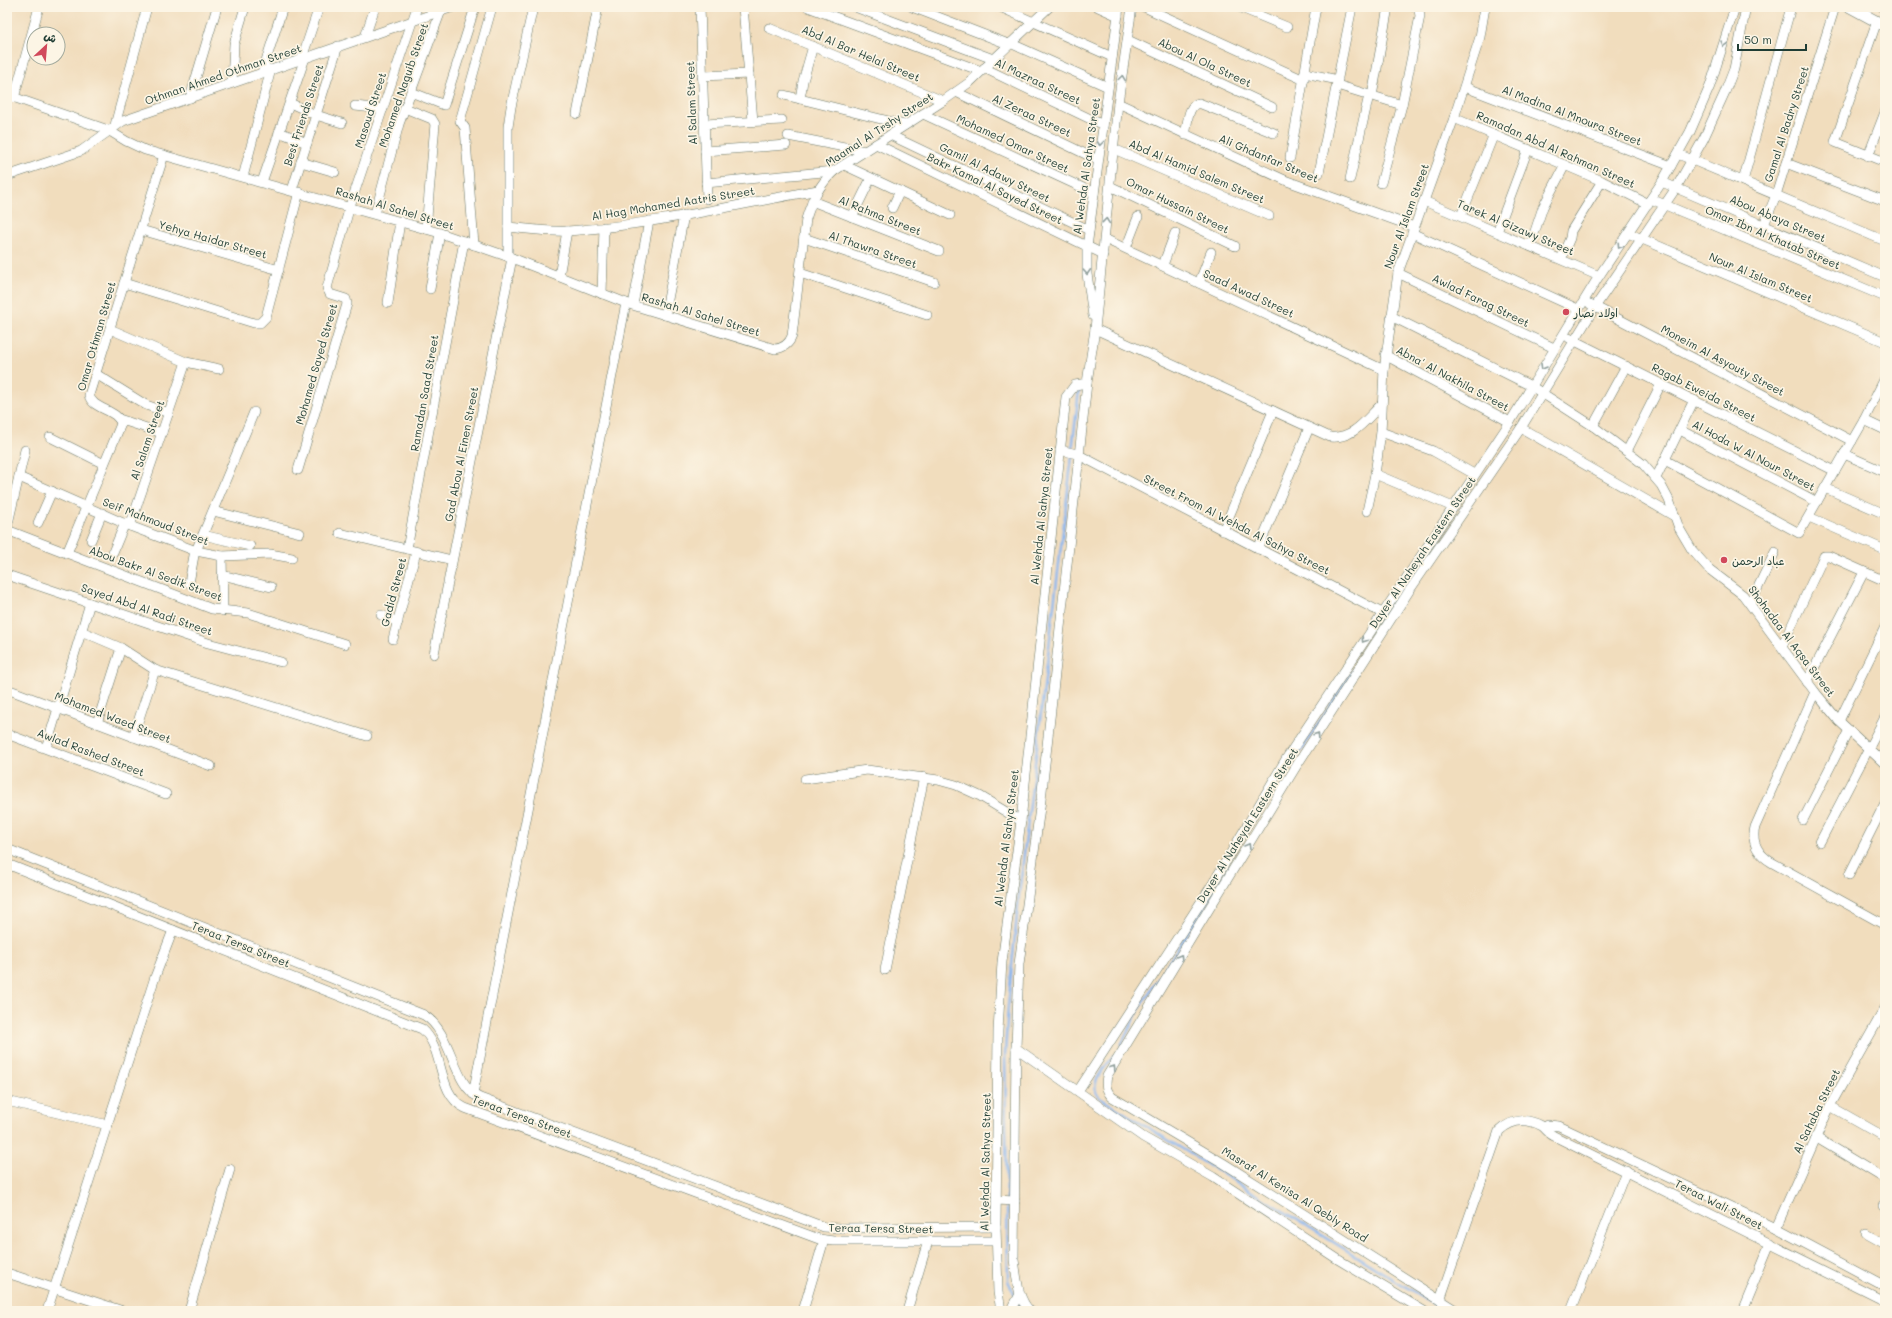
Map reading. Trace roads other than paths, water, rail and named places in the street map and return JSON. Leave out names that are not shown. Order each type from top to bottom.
[{"type":"main road","points":[[1850,7],[1881,23]]},
{"type":"street","points":[[11,96],[39,7]]},
{"type":"street","points":[[112,128],[147,7]]},
{"type":"street","points":[[190,98],[217,7]]},
{"type":"street","points":[[232,83],[234,44],[245,7]]},
{"type":"street","points":[[262,73],[283,7]]},
{"type":"street","points":[[262,182],[290,103],[319,7]]},
{"type":"street","points":[[365,37],[375,7]]},
{"type":"street","name":"Masoud Street","points":[[350,206],[417,7]]},
{"type":"street","name":"Othman Ahmed Othman Street","points":[[7,176],[81,151],[112,128],[190,98],[412,21],[442,9],[453,7]]},
{"type":"street","points":[[411,92],[442,106],[444,105],[475,7]]},
{"type":"street","points":[[474,245],[465,128],[460,120],[492,7]]},
{"type":"street","name":"Gad Abou Al Einen Street","points":[[434,654],[510,257],[508,227],[508,127],[510,107],[533,7]]},
{"type":"street","points":[[577,114],[598,7]]},
{"type":"street","name":"Al Salam Street","points":[[700,7],[707,199]]},
{"type":"street","points":[[743,7],[753,121]]},
{"type":"street","name":"Al Mazraa Street","points":[[808,7],[982,70],[1103,125]]},
{"type":"street","points":[[855,7],[993,59]]},
{"type":"street","points":[[912,7],[1009,43],[1108,87]]},
{"type":"street","points":[[1000,7],[1112,57]]},
{"type":"street","name":"Maamal Al Trshy Street","points":[[775,349],[784,347],[790,340],[806,219],[812,201],[818,190],[834,171],[956,92],[982,70],[1049,7]]},
{"type":"street","points":[[1098,7],[1119,11]]},
{"type":"street","name":"Al Wehda Al Sahya Street","points":[[1019,1296],[1006,1200],[1007,1031],[1021,821],[1071,453],[1087,383],[1095,329],[1118,115],[1118,103],[1132,7]]},
{"type":"street","points":[[1144,7],[1304,76],[1337,83],[1402,105]]},
{"type":"street","points":[[1239,7],[1288,27]]},
{"type":"street","points":[[1290,158],[1316,7]]},
{"type":"street","points":[[1319,173],[1352,7]]},
{"type":"street","points":[[1350,179],[1370,95],[1388,7]]},
{"type":"street","points":[[1381,183],[1402,105],[1420,16],[1419,10],[1416,7]]},
{"type":"street","name":"Nour Al Islam Street","points":[[1367,511],[1375,474],[1381,432],[1385,355],[1398,273],[1465,87],[1480,37],[1485,7]]},
{"type":"street","name":"Dayer Al Naheyah Eastern Street","points":[[1078,1091],[1212,885],[1286,759],[1510,422],[1578,309],[1662,182],[1678,154],[1710,86],[1735,7]]},
{"type":"street","name":"Dayer Al Naheyah Eastern Street","points":[[1118,1100],[1108,1093],[1106,1082],[1107,1076],[1297,765],[1409,591],[1521,428],[1595,307],[1676,188],[1715,115],[1734,68],[1746,7]]},
{"type":"street","points":[[1743,181],[1791,7]]},
{"type":"street","name":"Gamal Al Badry Street","points":[[1764,225],[1776,195],[1835,7]]},
{"type":"street","name":"Mohamed Naguib Street","points":[[375,214],[405,108],[442,9]]},
{"type":"street","name":"Al Wehda Al Sahya Street","points":[[1095,329],[1087,274],[1087,247],[1119,11]]},
{"type":"street","points":[[1881,23],[1835,142],[1885,162]]},
{"type":"street","name":"Abd Al Bar Helal Street","points":[[769,28],[943,101]]},
{"type":"street","name":"Abou Al Ola Street","points":[[1128,40],[1272,107]]},
{"type":"street","name":"Best Friends Street","points":[[124,283],[254,323],[260,323],[266,317],[279,270],[301,162],[338,46]]},
{"type":"street","points":[[800,99],[807,62],[813,46]]},
{"type":"street","points":[[243,177],[271,69]]},
{"type":"street","points":[[702,76],[749,74]]},
{"type":"street","name":"Al Madina Al Mnoura Street","points":[[1465,87],[1671,166]]},
{"type":"street","name":"Al Zeraa Street","points":[[956,92],[1098,160]]},
{"type":"street","points":[[784,95],[905,126]]},
{"type":"street","name":"Rashah Al Sahel Street","points":[[11,96],[112,128],[126,141],[145,150],[350,206],[440,233],[510,257],[629,304],[775,349]]},
{"type":"street","points":[[290,103],[316,115],[342,123]]},
{"type":"street","name":"Ali Ghdanfar Street","points":[[1118,103],[1287,181],[1413,230],[1578,309]]},
{"type":"street","points":[[1185,134],[1191,109],[1194,105],[1199,103],[1274,133]]},
{"type":"street","points":[[355,106],[383,109]]},
{"type":"street","points":[[405,108],[432,120],[435,124],[426,229]]},
{"type":"street","points":[[1868,156],[1885,112]]},
{"type":"street","points":[[1105,113],[1118,115]]},
{"type":"street","name":"Mohamed Omar Street","points":[[923,114],[1094,193]]},
{"type":"street","name":"Ramadan Abd Al Rahman Street","points":[[1454,118],[1650,201]]},
{"type":"street","points":[[704,124],[782,120]]},
{"type":"street","points":[[280,132],[307,143]]},
{"type":"street","points":[[1461,216],[1494,134]]},
{"type":"street","name":"Gamil Al Adawy Street","points":[[890,135],[1089,230]]},
{"type":"street","points":[[788,136],[865,151]]},
{"type":"street","name":"Bakr Kamal Al Sayed Street","points":[[876,144],[1103,254]]},
{"type":"street","points":[[705,151],[786,145]]},
{"type":"street","name":"Abd Al Hamid Salem Street","points":[[1114,148],[1269,216]]},
{"type":"street","points":[[1497,232],[1528,149]]},
{"type":"street","points":[[1678,154],[1885,241]]},
{"type":"street","name":"Omar Othman Street","points":[[119,419],[91,400],[89,395],[164,155]]},
{"type":"street","points":[[301,162],[334,172]]},
{"type":"street","points":[[1786,163],[1885,202]]},
{"type":"street","points":[[844,165],[950,215]]},
{"type":"street","points":[[1530,246],[1543,207],[1565,165]]},
{"type":"street","points":[[706,183],[834,171]]},
{"type":"street","points":[[852,217],[871,178]]},
{"type":"street","points":[[1561,259],[1570,238],[1571,231],[1602,181]]},
{"type":"street","name":"Abou Abaya Street","points":[[1662,182],[1885,277]]},
{"type":"street","name":"Omar Hussain Street","points":[[1110,186],[1235,246]]},
{"type":"street","name":"Al Hag Mohamed Aatris Street","points":[[508,227],[567,231],[604,227],[649,221],[818,190]]},
{"type":"street","points":[[892,208],[900,191]]},
{"type":"street","name":"Al Rahma Street","points":[[812,201],[938,251]]},
{"type":"street","name":"Tarek Al Gizawy Street","points":[[1424,201],[1599,276]]},
{"type":"street","name":"Omar Ibn Al Khatab Street","points":[[1650,201],[1666,204],[1885,297]]},
{"type":"street","name":"Mohamed Sayed Street","points":[[298,470],[347,304],[346,299],[330,294],[327,288],[350,206]]},
{"type":"street","points":[[665,315],[684,214]]},
{"type":"street","points":[[1126,248],[1138,217]]},
{"type":"street","points":[[388,303],[400,221]]},
{"type":"street","points":[[473,1094],[629,304],[649,221]]},
{"type":"street","points":[[602,294],[604,227]]},
{"type":"street","name":"Yehya Haidar Street","points":[[141,230],[279,270]]},
{"type":"street","points":[[559,276],[567,231]]},
{"type":"street","points":[[430,289],[440,233]]},
{"type":"street","points":[[1163,265],[1175,233]]},
{"type":"street","name":"Nour Al Islam Street","points":[[1628,234],[1885,342]]},
{"type":"street","name":"Al Thawra Street","points":[[804,238],[934,282]]},
{"type":"street","name":"Saad Awad Street","points":[[1105,239],[1384,370]]},
{"type":"street","name":"Ramadan Saad Street","points":[[412,550],[464,241]]},
{"type":"street","points":[[1199,283],[1211,252]]},
{"type":"street","points":[[800,273],[927,315]]},
{"type":"street","name":"Awlad Farag Street","points":[[1398,273],[1554,348]]},
{"type":"street","name":"Moneim Al Asyouty Street","points":[[1584,301],[1852,442]]},
{"type":"street","name":"Shohadaa Al Aqsa Street","points":[[1391,316],[1531,386],[1593,426],[1627,451],[1656,478],[1669,500],[1674,516],[1685,539],[1700,560],[1719,577],[1739,591],[1782,646],[1815,692],[1839,720],[1885,764]]},
{"type":"street","points":[[110,329],[186,362],[219,369]]},
{"type":"street","points":[[1095,329],[1330,437],[1346,436],[1382,404]]},
{"type":"street","name":"Ragab Eweida Street","points":[[1563,334],[1835,471]]},
{"type":"street","name":"Abna' Al Nakhila Street","points":[[1385,355],[1510,422]]},
{"type":"street","name":"Al Salam Street","points":[[113,552],[128,524],[162,433],[186,362]]},
{"type":"street","points":[[1593,426],[1626,366]]},
{"type":"street","points":[[96,374],[146,405],[168,413]]},
{"type":"street","points":[[1665,460],[1797,533],[1800,532],[1844,454],[1882,392],[1885,378]]},
{"type":"street","name":"Al Wehda Al Sahya Street","points":[[1002,1311],[998,1292],[996,1227],[1006,1200],[1016,1048],[1007,1031],[1011,963],[1041,800],[1071,453],[1066,397],[1075,384],[1087,383]]},
{"type":"street","points":[[1627,451],[1661,384]]},
{"type":"street","points":[[1656,478],[1694,400]]},
{"type":"street","points":[[1223,531],[1273,411]]},
{"type":"street","points":[[189,583],[196,550],[254,412]]},
{"type":"street","points":[[67,553],[120,427],[119,419],[162,433]]},
{"type":"street","points":[[1864,420],[1885,430]]},
{"type":"street","points":[[1258,549],[1309,428]]},
{"type":"street","points":[[1521,428],[1674,516]]},
{"type":"street","name":"Al Hoda W Al Nour Street","points":[[1680,430],[1817,502]]},
{"type":"street","points":[[1381,432],[1432,452],[1474,474]]},
{"type":"street","points":[[50,437],[104,464]]},
{"type":"street","points":[[7,529],[25,450]]},
{"type":"street","name":"Street From Al Wehda Al Sahya Street","points":[[1071,453],[1382,613]]},
{"type":"street","points":[[1844,454],[1885,472]]},
{"type":"street","points":[[1375,474],[1453,507]]},
{"type":"street","name":"Seif Mahmoud Street","points":[[19,477],[128,524],[196,550],[222,556],[270,554],[292,558]]},
{"type":"street","points":[[1825,488],[1885,514]]},
{"type":"street","points":[[38,524],[52,491]]},
{"type":"street","points":[[213,511],[300,533]]},
{"type":"street","points":[[91,540],[102,513]]},
{"type":"street","points":[[1808,517],[1885,550]]},
{"type":"street","name":"Abou Bakr Al Sedik Street","points":[[7,529],[212,609],[248,614],[345,644]]},
{"type":"street","points":[[340,533],[452,560]]},
{"type":"street","points":[[203,535],[250,546]]},
{"type":"street","name":"Gadid Street","points":[[393,639],[398,622],[412,550]]},
{"type":"street","points":[[1750,604],[1775,552]]},
{"type":"street","points":[[222,556],[223,611]]},
{"type":"street","points":[[1782,646],[1824,556],[1829,556],[1885,582]]},
{"type":"street","points":[[1807,682],[1864,572]]},
{"type":"street","name":"Sayed Abd Al Radi Street","points":[[7,574],[208,643],[281,662]]},
{"type":"street","points":[[222,575],[271,587]]},
{"type":"street","points":[[46,748],[90,603]]},
{"type":"street","points":[[381,615],[398,622]]},
{"type":"street","points":[[1839,720],[1885,627]]},
{"type":"street","points":[[81,631],[121,648],[155,670],[367,736]]},
{"type":"street","points":[[97,723],[121,648]]},
{"type":"street","points":[[133,737],[155,670]]},
{"type":"street","name":"Mohamed Waed Street","points":[[7,689],[211,766]]},
{"type":"street","points":[[1815,692],[1755,827],[1755,845],[1761,855],[1771,862],[1885,926]]},
{"type":"street","points":[[1820,842],[1885,717]]},
{"type":"street","points":[[1804,820],[1849,730]]},
{"type":"street","name":"Awlad Rashed Street","points":[[7,734],[166,794]]},
{"type":"street","points":[[805,779],[867,770],[944,781],[989,801],[1021,821]]},
{"type":"street","points":[[885,970],[924,778]]},
{"type":"street","points":[[1849,875],[1885,803]]},
{"type":"street","name":"Teraa Tersa Street","points":[[7,849],[424,1015],[439,1029],[465,1084],[473,1094],[817,1225],[839,1228],[996,1227]]},
{"type":"street","name":"Teraa Tersa Street","points":[[7,864],[422,1029],[430,1038],[451,1097],[460,1106],[824,1240],[996,1241]]},
{"type":"street","points":[[109,905],[114,892]]},
{"type":"street","points":[[47,1311],[108,1125],[154,977],[173,930]]},
{"type":"street","name":"Al Sahaba Street","points":[[1776,1228],[1830,1106],[1882,1021],[1885,1008]]},
{"type":"street","points":[[434,1051],[448,1048]]},
{"type":"street","points":[[1016,1048],[1143,1137],[1213,1177],[1339,1260],[1424,1311]]},
{"type":"street","points":[[1109,1114],[1118,1100]]},
{"type":"street","name":"Masraf Al Kenisa Al Qebly Road","points":[[1118,1100],[1223,1163],[1457,1311]]},
{"type":"street","points":[[7,1101],[108,1125]]},
{"type":"street","points":[[1830,1106],[1885,1137]]},
{"type":"street","name":"Teraa Wali Street","points":[[1440,1300],[1500,1131],[1506,1124],[1515,1121],[1525,1121],[1544,1127],[1554,1136],[1885,1301]]},
{"type":"street","name":"Teraa Wali Street","points":[[1544,1127],[1548,1125],[1559,1126],[1776,1228],[1885,1286]]},
{"type":"street","points":[[1815,1137],[1885,1179]]},
{"type":"street","points":[[189,1311],[230,1169]]},
{"type":"street","points":[[1571,1311],[1626,1171]]},
{"type":"street","points":[[1867,1235],[1885,1245]]},
{"type":"street","points":[[803,1311],[824,1240]]},
{"type":"street","points":[[908,1311],[928,1241]]},
{"type":"street","points":[[1742,1311],[1770,1243]]},
{"type":"street","points":[[1809,1263],[1815,1249]]},
{"type":"street","points":[[7,1273],[123,1311]]},
{"type":"street","points":[[1011,1311],[1019,1296],[1030,1311]]},
{"type":"waterway","points":[[1072,451],[1079,390]]},
{"type":"waterway","points":[[1016,1297],[1008,1281],[1005,1054],[1008,1006],[1019,895],[1072,456]]},
{"type":"waterway","points":[[1297,757],[1369,645]]},
{"type":"waterway","points":[[1121,1045],[1140,1007],[1233,862]]},
{"type":"waterway","points":[[1115,1055],[1096,1082],[1096,1093],[1100,1098],[1445,1311]]},
{"type":"waterway","points":[[1018,1302],[1023,1311]]},
{"type":"place","name":"اولاد نصار","points":[[1566,312]]},
{"type":"place","name":"عباد الرحمن","points":[[1724,560]]}]
